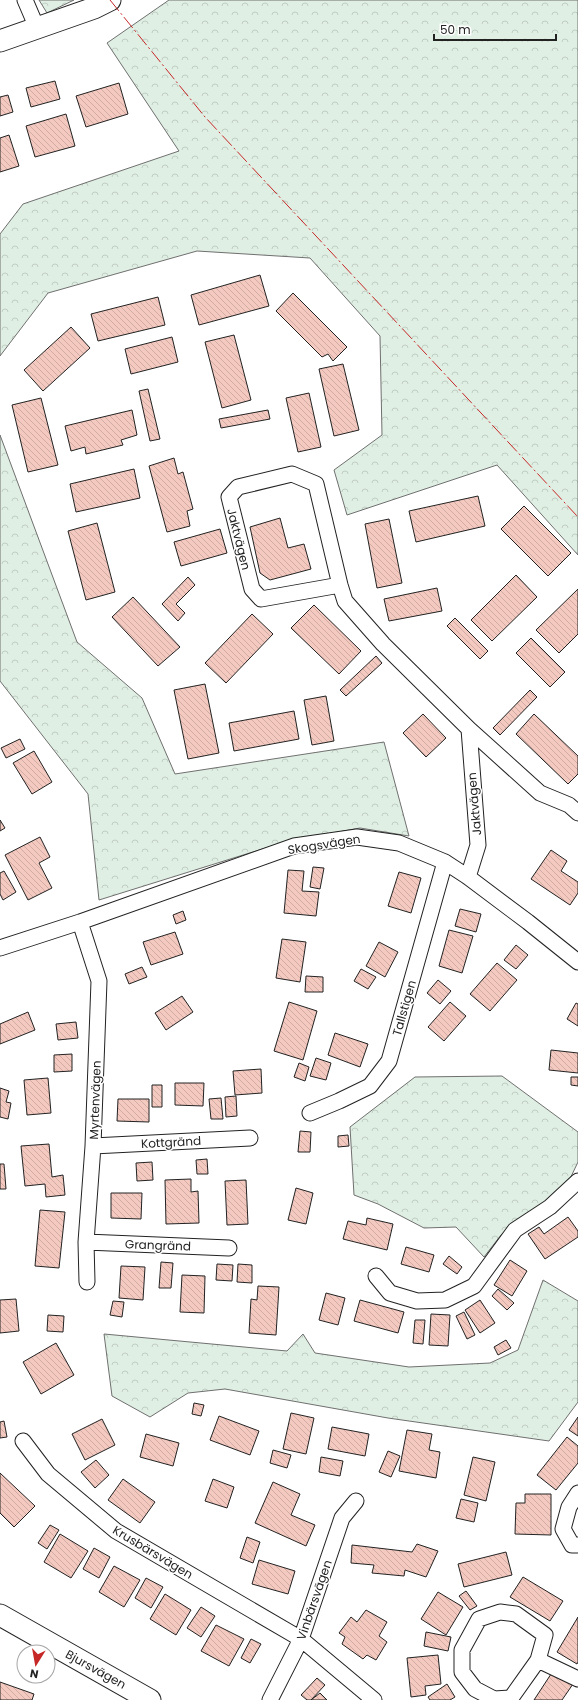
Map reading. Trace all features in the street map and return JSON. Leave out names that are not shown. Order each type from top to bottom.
[{"type":"street","points":[[25,0],[37,28]]},
{"type":"street","points":[[0,41],[94,8],[110,0]]},
{"type":"street","name":"Jaktvägen","points":[[340,585],[261,599],[252,589],[229,497],[238,487],[292,474],[316,484],[345,601],[374,633],[469,729],[540,793],[569,805],[578,813]]},
{"type":"street","name":"Jaktvägen","points":[[468,877],[478,845],[469,729]]},
{"type":"street","name":"Skogsvägen","points":[[0,948],[80,922],[294,846],[357,837],[399,843],[444,862],[468,877],[578,962]]},
{"type":"street","name":"Tallstigen","points":[[310,1113],[370,1086],[389,1061],[444,862]]},
{"type":"street","name":"Myrtenvägen","points":[[80,922],[99,981],[93,1146],[86,1242],[87,1282]]},
{"type":"street","name":"Kottgränd","points":[[93,1146],[250,1138]]},
{"type":"street","points":[[376,1276],[390,1293],[417,1302],[445,1300],[474,1286],[515,1230],[550,1207],[578,1181]]},
{"type":"street","name":"Grangränd","points":[[86,1242],[229,1248]]},
{"type":"street","name":"Krusbärsvägen","points":[[23,1441],[48,1474],[116,1531],[301,1639],[374,1700]]},
{"type":"street","points":[[578,1493],[569,1507],[564,1529],[572,1545],[578,1546]]},
{"type":"street","name":"Vinbärsvägen","points":[[270,1700],[301,1639],[342,1518],[356,1500]]},
{"type":"street","points":[[500,1612],[516,1614],[545,1635],[538,1660],[511,1698],[494,1699],[475,1690],[462,1672],[462,1650],[479,1619],[500,1612]]},
{"type":"street","name":"Bjursvägen","points":[[0,1615],[137,1697]]},
{"type":"street","points":[[538,1660],[578,1679]]},
{"type":"green space","points":[[39,0],[74,0],[47,13]]},
{"type":"green space","points":[[169,0],[578,0],[578,555],[497,465],[347,515],[334,470],[382,435],[380,336],[310,258],[197,251],[48,293],[0,356],[0,234],[23,204],[179,151],[107,43]]},
{"type":"green space","points":[[0,435],[77,642],[142,698],[175,774],[384,742],[409,836],[360,828],[288,841],[99,900],[88,794],[0,681]]},
{"type":"green space","points":[[502,1076],[578,1132],[578,1162],[567,1185],[534,1212],[501,1235],[484,1257],[456,1227],[424,1228],[378,1204],[354,1195],[350,1127],[415,1077]]},
{"type":"green space","points":[[543,1280],[578,1301],[578,1402],[549,1441],[388,1418],[225,1389],[188,1393],[150,1417],[112,1396],[104,1334],[287,1351],[303,1334],[315,1353],[409,1367],[490,1363],[518,1350]]},
{"type":"building","points":[[55,81],[60,99],[31,107],[26,88]]},
{"type":"building","points":[[119,83],[128,114],[86,127],[76,96]]},
{"type":"building","points":[[8,95],[13,112],[0,116],[0,97]]},
{"type":"building","points":[[66,114],[75,146],[35,157],[26,126]]},
{"type":"building","points":[[9,135],[19,166],[0,172],[0,138]]},
{"type":"building","points":[[260,275],[269,306],[199,325],[191,295]]},
{"type":"building","points":[[293,293],[347,347],[333,361],[328,354],[322,357],[276,311]]},
{"type":"building","points":[[158,297],[165,325],[98,341],[91,314]]},
{"type":"building","points":[[71,327],[90,348],[43,391],[24,370]]},
{"type":"building","points":[[234,335],[251,400],[222,408],[205,342]]},
{"type":"building","points":[[172,337],[178,362],[131,374],[125,349]]},
{"type":"building","points":[[343,364],[359,430],[334,436],[319,369]]},
{"type":"building","points":[[148,389],[160,439],[150,441],[139,391]]},
{"type":"building","points":[[309,393],[321,447],[298,452],[286,398]]},
{"type":"building","points":[[41,398],[58,465],[28,472],[12,405]]},
{"type":"building","points":[[132,410],[137,435],[121,440],[123,445],[86,454],[85,447],[71,451],[65,426]]},
{"type":"building","points":[[268,410],[270,419],[221,428],[219,419]]},
{"type":"building","points":[[174,458],[178,474],[183,472],[193,509],[187,511],[190,526],[167,532],[149,466]]},
{"type":"building","points":[[134,469],[140,498],[76,512],[70,484]]},
{"type":"building","points":[[478,496],[485,526],[416,542],[409,511]]},
{"type":"building","points":[[524,506],[571,553],[548,576],[501,529]]},
{"type":"building","points":[[280,518],[288,548],[304,544],[311,569],[270,580],[260,573],[250,527]]},
{"type":"building","points":[[389,519],[402,583],[377,588],[365,524]]},
{"type":"building","points":[[97,523],[115,592],[86,600],[68,531]]},
{"type":"building","points":[[220,529],[227,553],[181,566],[174,542]]},
{"type":"building","points":[[516,575],[537,597],[492,641],[471,620]]},
{"type":"building","points":[[188,577],[195,585],[176,604],[185,613],[178,621],[162,604]]},
{"type":"building","points":[[437,588],[442,611],[389,621],[384,599]]},
{"type":"building","points":[[578,589],[578,634],[559,653],[536,630]]},
{"type":"building","points":[[133,597],[180,647],[158,666],[112,617]]},
{"type":"building","points":[[314,605],[361,651],[339,674],[291,628]]},
{"type":"building","points":[[252,614],[273,634],[226,683],[205,663]]},
{"type":"building","points":[[455,618],[488,651],[480,659],[447,626]]},
{"type":"building","points":[[531,638],[565,672],[550,687],[516,653]]},
{"type":"building","points":[[376,656],[382,663],[346,696],[340,690]]},
{"type":"building","points":[[205,684],[219,753],[188,759],[174,690]]},
{"type":"building","points":[[530,690],[537,697],[500,735],[493,728]]},
{"type":"building","points":[[326,696],[334,741],[312,745],[304,700]]},
{"type":"building","points":[[294,711],[299,739],[234,751],[229,723]]},
{"type":"building","points":[[423,714],[446,738],[426,757],[403,733]]},
{"type":"building","points":[[534,714],[578,756],[578,774],[568,784],[516,734]]},
{"type":"building","points":[[20,739],[25,749],[6,758],[1,748]]},
{"type":"building","points":[[34,751],[52,782],[32,794],[13,763]]},
{"type":"building","points":[[0,820],[5,828],[0,831]]},
{"type":"building","points":[[40,837],[50,857],[39,863],[52,888],[28,900],[5,855]]},
{"type":"building","points":[[551,850],[567,861],[561,871],[578,882],[578,893],[570,905],[531,879]]},
{"type":"building","points":[[313,867],[324,868],[320,889],[310,887]]},
{"type":"building","points":[[288,870],[304,871],[302,891],[319,892],[316,916],[284,913]]},
{"type":"building","points":[[4,871],[16,892],[3,900],[0,894],[0,873]]},
{"type":"building","points":[[399,872],[421,878],[411,913],[388,906]]},
{"type":"building","points":[[460,909],[481,914],[476,932],[455,926]]},
{"type":"building","points":[[183,911],[186,920],[176,924],[173,915]]},
{"type":"building","points":[[449,930],[473,936],[462,973],[439,966]]},
{"type":"building","points":[[175,932],[183,954],[151,965],[143,942]]},
{"type":"building","points":[[282,939],[306,942],[300,982],[276,978]]},
{"type":"building","points":[[379,942],[398,952],[385,977],[366,966]]},
{"type":"building","points":[[516,945],[528,955],[516,969],[504,960]]},
{"type":"building","points":[[497,963],[517,980],[490,1011],[470,994]]},
{"type":"building","points":[[142,967],[147,977],[129,984],[125,974]]},
{"type":"building","points":[[361,969],[376,977],[368,989],[354,981]]},
{"type":"building","points":[[306,976],[323,977],[323,992],[305,992]]},
{"type":"building","points":[[438,980],[451,991],[440,1004],[427,993]]},
{"type":"building","points":[[182,996],[193,1012],[166,1030],[155,1013]]},
{"type":"building","points":[[289,1002],[317,1011],[303,1060],[274,1051]]},
{"type":"building","points":[[450,1002],[466,1016],[444,1041],[428,1027]]},
{"type":"building","points":[[576,1003],[578,1004],[578,1026],[567,1019]]},
{"type":"building","points":[[28,1012],[35,1030],[0,1044],[0,1024]]},
{"type":"building","points":[[76,1022],[78,1038],[58,1040],[56,1024]]},
{"type":"building","points":[[335,1033],[368,1044],[360,1067],[328,1055]]},
{"type":"building","points":[[551,1050],[578,1053],[578,1073],[549,1070]]},
{"type":"building","points":[[72,1054],[72,1071],[54,1072],[54,1055]]},
{"type":"building","points":[[316,1058],[331,1063],[326,1080],[310,1076]]},
{"type":"building","points":[[299,1063],[309,1067],[305,1081],[294,1077]]},
{"type":"building","points":[[261,1069],[262,1093],[235,1095],[233,1071]]},
{"type":"building","points":[[571,1077],[578,1077],[578,1086],[571,1085]]},
{"type":"building","points":[[48,1078],[51,1113],[27,1115],[24,1080]]},
{"type":"building","points":[[175,1083],[204,1083],[203,1106],[175,1105]]},
{"type":"building","points":[[152,1085],[162,1085],[162,1107],[152,1107]]},
{"type":"building","points":[[0,1088],[9,1091],[6,1102],[11,1103],[8,1119],[0,1117]]},
{"type":"building","points":[[236,1096],[237,1116],[226,1117],[225,1097]]},
{"type":"building","points":[[221,1098],[223,1119],[211,1119],[209,1099]]},
{"type":"building","points":[[118,1099],[149,1099],[149,1122],[117,1121]]},
{"type":"building","points":[[300,1131],[311,1132],[310,1152],[298,1152]]},
{"type":"building","points":[[348,1135],[349,1146],[338,1147],[338,1136]]},
{"type":"building","points":[[49,1144],[52,1177],[63,1175],[65,1195],[46,1197],[45,1184],[25,1186],[21,1146]]},
{"type":"building","points":[[207,1159],[208,1174],[197,1174],[196,1160]]},
{"type":"building","points":[[152,1162],[153,1180],[137,1181],[136,1163]]},
{"type":"building","points":[[0,1164],[4,1164],[6,1189],[0,1189]]},
{"type":"building","points":[[191,1179],[191,1192],[198,1191],[199,1223],[166,1224],[165,1180]]},
{"type":"building","points":[[246,1180],[248,1224],[227,1225],[225,1181]]},
{"type":"building","points":[[296,1188],[313,1193],[306,1224],[288,1220]]},
{"type":"building","points":[[111,1193],[142,1193],[141,1219],[111,1218]]},
{"type":"building","points":[[40,1210],[65,1212],[59,1268],[35,1266]]},
{"type":"building","points":[[568,1217],[578,1231],[578,1237],[545,1259],[528,1234],[539,1227],[544,1234]]},
{"type":"building","points":[[367,1218],[393,1224],[387,1250],[343,1239],[348,1221],[366,1225]]},
{"type":"building","points":[[406,1247],[434,1255],[429,1272],[401,1264]]},
{"type":"building","points":[[449,1256],[462,1267],[457,1274],[443,1264]]},
{"type":"building","points":[[510,1260],[527,1271],[512,1296],[494,1285]]},
{"type":"building","points":[[161,1262],[173,1263],[171,1288],[159,1288]]},
{"type":"building","points":[[217,1264],[233,1265],[232,1281],[216,1280]]},
{"type":"building","points":[[238,1264],[252,1265],[252,1283],[237,1282]]},
{"type":"building","points":[[121,1266],[145,1267],[143,1300],[119,1298]]},
{"type":"building","points":[[182,1275],[205,1276],[204,1313],[180,1312]]},
{"type":"building","points":[[258,1286],[279,1287],[276,1335],[249,1333],[251,1299],[257,1300]]},
{"type":"building","points":[[498,1289],[514,1303],[507,1310],[492,1296]]},
{"type":"building","points":[[326,1293],[345,1298],[338,1325],[319,1320]]},
{"type":"building","points":[[16,1299],[19,1331],[0,1333],[0,1300]]},
{"type":"building","points":[[360,1300],[404,1312],[398,1333],[354,1321]]},
{"type":"building","points":[[480,1300],[495,1323],[480,1333],[465,1310]]},
{"type":"building","points":[[113,1301],[124,1302],[122,1317],[110,1315]]},
{"type":"building","points":[[464,1312],[475,1335],[467,1339],[456,1316]]},
{"type":"building","points":[[431,1314],[450,1315],[448,1346],[429,1345]]},
{"type":"building","points":[[48,1315],[64,1316],[63,1332],[47,1331]]},
{"type":"building","points":[[415,1320],[425,1320],[423,1344],[413,1343]]},
{"type":"building","points":[[506,1340],[511,1348],[498,1355],[494,1347]]},
{"type":"building","points":[[56,1343],[74,1375],[41,1394],[23,1362]]},
{"type":"building","points":[[194,1403],[204,1405],[201,1416],[192,1414]]},
{"type":"building","points":[[291,1413],[314,1418],[306,1454],[283,1449]]},
{"type":"building","points":[[219,1416],[259,1431],[250,1455],[210,1440]]},
{"type":"building","points":[[578,1417],[578,1436],[569,1430]]},
{"type":"building","points":[[102,1419],[115,1445],[85,1460],[72,1434]]},
{"type":"building","points":[[4,1421],[7,1437],[0,1438],[0,1422]]},
{"type":"building","points":[[332,1427],[369,1434],[365,1456],[328,1449]]},
{"type":"building","points":[[407,1430],[432,1434],[429,1450],[440,1452],[436,1478],[399,1471]]},
{"type":"building","points":[[146,1434],[179,1443],[173,1466],[140,1457]]},
{"type":"building","points":[[567,1437],[578,1446],[578,1463],[556,1490],[537,1475]]},
{"type":"building","points":[[273,1450],[291,1455],[287,1468],[270,1463]]},
{"type":"building","points":[[388,1451],[400,1456],[391,1477],[379,1472]]},
{"type":"building","points":[[321,1457],[343,1461],[340,1476],[319,1472]]},
{"type":"building","points":[[473,1457],[495,1462],[486,1501],[464,1495]]},
{"type":"building","points":[[96,1460],[109,1475],[95,1488],[81,1472]]},
{"type":"building","points":[[0,1473],[35,1506],[14,1527],[0,1513]]},
{"type":"building","points":[[123,1479],[155,1502],[140,1523],[108,1500]]},
{"type":"building","points":[[213,1479],[234,1487],[227,1508],[205,1501]]},
{"type":"building","points":[[273,1482],[300,1494],[291,1515],[315,1525],[306,1546],[255,1523]]},
{"type":"building","points":[[525,1494],[551,1494],[551,1535],[515,1534],[516,1503],[525,1503]]},
{"type":"building","points":[[461,1499],[478,1503],[474,1522],[456,1518]]},
{"type":"building","points":[[50,1525],[59,1530],[47,1549],[38,1543]]},
{"type":"building","points":[[60,1534],[88,1551],[71,1578],[44,1562]]},
{"type":"building","points":[[247,1537],[260,1542],[253,1563],[240,1558]]},
{"type":"building","points":[[417,1544],[438,1551],[426,1577],[405,1570],[404,1576],[372,1573],[374,1565],[351,1563],[352,1545],[412,1552]]},
{"type":"building","points":[[94,1548],[110,1557],[99,1578],[83,1569]]},
{"type":"building","points":[[506,1552],[512,1575],[464,1587],[458,1564]]},
{"type":"building","points":[[259,1560],[295,1571],[288,1594],[252,1584]]},
{"type":"building","points":[[114,1566],[140,1580],[124,1607],[99,1592]]},
{"type":"building","points":[[523,1577],[563,1601],[550,1621],[510,1597]]},
{"type":"building","points":[[146,1578],[163,1587],[151,1608],[135,1598]]},
{"type":"building","points":[[466,1591],[477,1606],[470,1610],[459,1596]]},
{"type":"building","points":[[438,1592],[463,1607],[446,1635],[421,1619]]},
{"type":"building","points":[[165,1594],[191,1610],[176,1635],[150,1619]]},
{"type":"building","points":[[201,1607],[215,1616],[201,1637],[187,1628]]},
{"type":"building","points":[[366,1610],[387,1622],[379,1636],[387,1642],[376,1660],[367,1655],[363,1659],[342,1644],[345,1637],[339,1633],[351,1617],[357,1622]]},
{"type":"building","points":[[578,1617],[578,1662],[577,1664],[557,1652]]},
{"type":"building","points":[[216,1625],[244,1639],[229,1666],[201,1651]]},
{"type":"building","points":[[426,1632],[451,1637],[448,1651],[424,1646]]},
{"type":"building","points":[[251,1639],[261,1644],[250,1663],[241,1658]]},
{"type":"building","points":[[438,1655],[441,1684],[425,1686],[426,1695],[411,1697],[407,1658]]},
{"type":"building","points":[[553,1671],[573,1684],[562,1700],[534,1700]]},
{"type":"building","points":[[317,1678],[325,1685],[311,1700],[307,1700],[301,1695]]},
{"type":"building","points":[[0,1682],[34,1694],[32,1700],[0,1700]]},
{"type":"building","points":[[447,1684],[455,1697],[450,1700],[430,1700],[428,1697]]},
{"type":"building","points":[[320,1693],[327,1700],[311,1700]]},
{"type":"power","points":[[110,0],[205,117],[578,517]]}]
